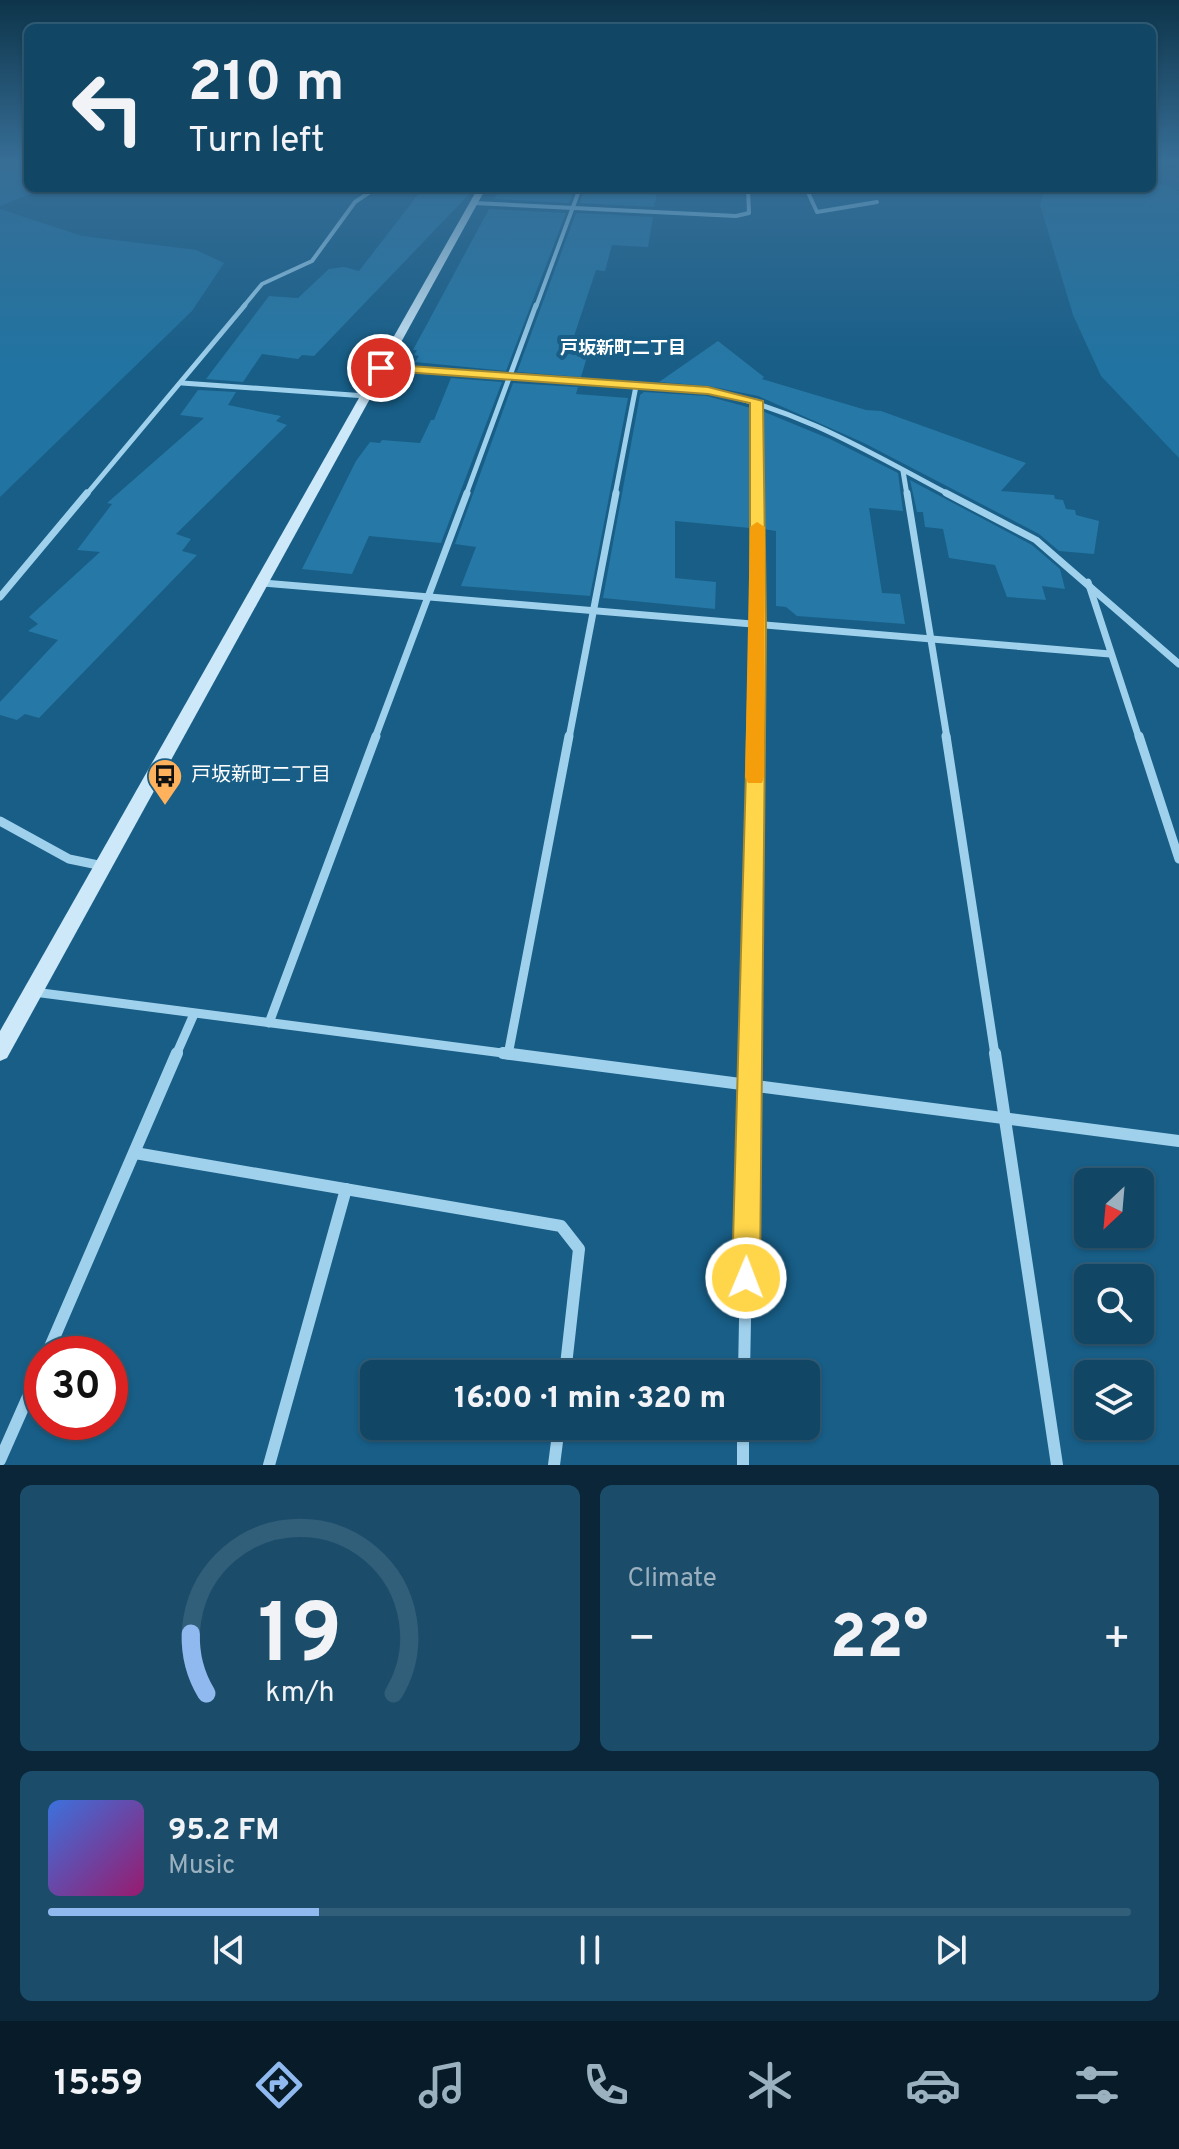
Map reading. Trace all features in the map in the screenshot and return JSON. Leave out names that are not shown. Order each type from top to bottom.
[{"type":"street","points":[[0,597],[262,284],[312,261],[335,229]]},
{"type":"street","points":[[0,1051],[459,229]]},
{"type":"street","points":[[269,1023],[565,229]]},
{"type":"street","points":[[381,368],[708,391],[756,401],[810,421],[1036,540],[1179,664]]},
{"type":"street","points":[[182,383],[366,396]]},
{"type":"street","points":[[508,1055],[636,386]]},
{"type":"street","points":[[744,1360],[758,625],[756,401]]},
{"type":"street","points":[[903,471],[932,641],[1057,1465]]},
{"type":"street","points":[[1087,582],[1179,859]]},
{"type":"street","points":[[263,583],[1110,654]]},
{"type":"street","points":[[0,821],[69,859],[103,866]]},
{"type":"street","points":[[33,992],[1179,1141]]},
{"type":"street","points":[[55,1336],[194,1014]]},
{"type":"street","points":[[135,1153],[561,1226],[579,1249],[567,1360]]},
{"type":"street","points":[[269,1465],[346,1189]]},
{"type":"street","points":[[0,1460],[24,1406]]},
{"type":"street","points":[[554,1465],[557,1440]]},
{"type":"street","points":[[743,1440],[743,1465]]},
{"type":"shaded area","points":[[0,229],[62,229],[82,236],[196,250],[224,263],[192,311],[0,497]]},
{"type":"shaded area","points":[[1047,229],[1179,229],[1179,458],[1101,376],[1073,315]]},
{"type":"building","points":[[391,229],[435,229],[314,356],[302,355],[298,359],[262,354],[243,382],[206,379],[269,296],[298,298],[329,269],[344,267],[359,271]]},
{"type":"building","points":[[478,229],[560,229],[506,371],[415,362],[419,356],[414,355],[417,350],[413,350]]},
{"type":"building","points":[[570,229],[651,229],[648,247],[612,245],[605,271],[596,270],[573,339],[592,340],[581,377],[517,372]]},
{"type":"building","points":[[718,341],[764,377],[762,379],[866,410],[881,411],[1026,463],[1001,491],[1054,495],[1055,499],[1063,500],[1066,509],[1075,510],[1076,515],[1099,521],[1094,554],[1059,551],[1039,534],[864,443],[758,396],[709,386],[659,382]]},
{"type":"building","points":[[451,378],[502,382],[441,543],[369,536],[352,574],[302,569],[356,461],[370,442],[420,443],[431,420],[434,420]]},
{"type":"building","points":[[513,383],[578,387],[576,394],[628,398],[590,596],[461,586],[476,547],[455,544]]},
{"type":"building","points":[[198,390],[236,392],[228,405],[281,416],[276,421],[287,425],[176,534],[191,539],[182,551],[197,555],[39,718],[25,714],[17,720],[0,715],[0,702],[58,640],[28,631],[38,624],[29,617],[100,552],[77,550],[112,504],[107,503],[204,418],[180,415]]},
{"type":"building","points":[[644,392],[707,396],[751,408],[750,528],[675,521],[675,578],[716,582],[715,609],[603,598],[640,395]]},
{"type":"building","points":[[762,411],[830,439],[898,473],[903,511],[869,508],[882,593],[900,594],[905,624],[797,616],[786,607],[776,606],[776,531],[763,529]]},
{"type":"building","points":[[910,480],[1032,545],[1060,569],[1065,589],[1042,586],[1046,600],[1007,597],[995,565],[949,558],[943,529],[925,527],[923,512],[917,512]]},
{"type":"slow traffic","points":[[755,777],[757,527]]},
{"type":"place","name":"戸坂新町二丁目","points":[[165,807]]},
{"type":"district","name":"戸坂新町二丁目","points":[[623,349]]},
{"type":"route","points":[[381,368],[708,391],[756,401],[758,625],[746,1278]]}]
